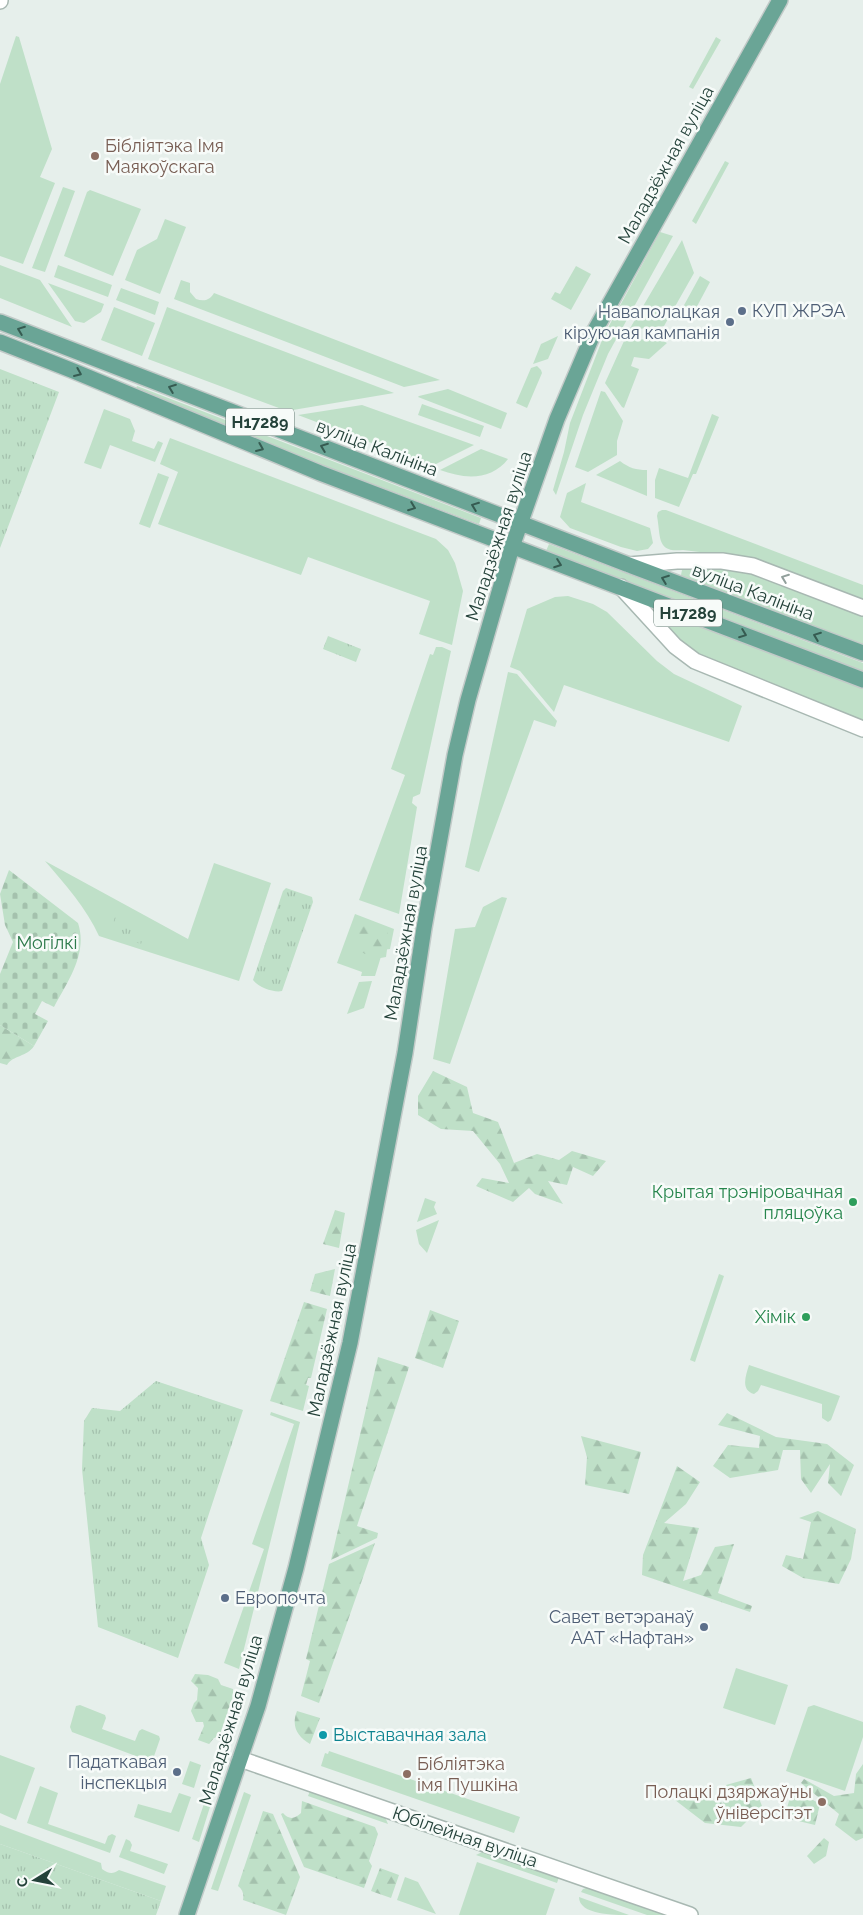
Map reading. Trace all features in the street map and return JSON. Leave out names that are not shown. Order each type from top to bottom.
[{"type":"main road","name":"Маладзёжная вуліца","points":[[187,1915],[258,1706],[296,1568],[350,1343],[405,1053],[424,928],[455,754],[468,700],[512,547],[557,419],[594,332],[780,0]]},
{"type":"main road","name":"вуліца Калініна","points":[[0,322],[521,524],[863,653]]},
{"type":"main road","name":"Н17289","points":[[0,342],[320,473],[863,680]]},
{"type":"street","name":"вуліца Калініна","points":[[629,565],[677,560],[722,561],[753,566],[863,608]]},
{"type":"street","points":[[621,587],[675,646],[695,661],[863,729]]},
{"type":"street","points":[[664,634],[660,620],[663,614],[670,610],[679,609]]},
{"type":"street","name":"Юбілейная вуліца","points":[[240,1759],[690,1915]]},
{"type":"green space","points":[[16,36],[19,37],[52,149],[40,177],[55,183],[23,264],[0,256],[0,84]]},
{"type":"green space","points":[[716,37],[721,40],[693,89],[689,87]]},
{"type":"green space","points":[[725,161],[729,163],[696,224],[692,221]]},
{"type":"green space","points":[[63,187],[75,191],[45,272],[32,268]]},
{"type":"green space","points":[[90,190],[141,209],[113,276],[64,256],[87,192]]},
{"type":"green space","points":[[165,219],[186,227],[160,294],[125,280],[137,250],[157,239]]},
{"type":"green space","points":[[660,232],[673,236],[608,354],[583,415],[556,495],[553,490],[570,423],[604,335]]},
{"type":"green space","points":[[682,240],[694,273],[664,326],[629,330]]},
{"type":"green space","points":[[0,265],[40,280],[72,327],[0,298]]},
{"type":"green space","points":[[58,265],[112,285],[108,297],[54,277]]},
{"type":"green space","points":[[576,266],[591,274],[571,310],[551,299],[555,292],[560,294]]},
{"type":"green space","points":[[700,276],[710,282],[694,312],[683,307]]},
{"type":"green space","points":[[181,280],[190,283],[190,292],[196,299],[207,300],[214,293],[440,380],[404,387],[174,299]]},
{"type":"green space","points":[[48,283],[104,304],[101,312],[84,323],[75,321]]},
{"type":"green space","points":[[121,288],[159,302],[155,315],[116,300]]},
{"type":"green space","points":[[114,307],[155,323],[142,356],[101,340]]},
{"type":"green space","points":[[167,307],[394,393],[287,411],[148,359]]},
{"type":"green space","points":[[558,336],[548,359],[533,364],[541,344]]},
{"type":"green space","points":[[658,338],[667,343],[649,359],[634,357],[631,366],[639,369],[624,408],[622,407],[605,383],[624,341]]},
{"type":"green space","points":[[537,366],[542,373],[527,408],[516,403],[531,368]]},
{"type":"green space","points":[[0,369],[59,392],[0,548]]},
{"type":"green space","points":[[137,386],[481,518],[479,524],[134,394]]},
{"type":"green space","points":[[448,389],[507,413],[501,429],[418,397]]},
{"type":"green space","points":[[601,391],[605,392],[623,421],[617,441],[617,455],[588,472],[575,467]]},
{"type":"green space","points":[[422,404],[484,426],[480,437],[418,415]]},
{"type":"green space","points":[[362,405],[474,445],[432,466],[298,415]]},
{"type":"green space","points":[[104,409],[130,419],[135,431],[132,441],[154,449],[158,441],[163,443],[155,462],[110,445],[101,469],[84,463]]},
{"type":"green space","points":[[712,414],[719,417],[696,474],[693,474],[679,507],[655,498],[655,480],[659,468],[688,478]]},
{"type":"green space","points":[[170,438],[436,539],[448,550],[455,563],[463,591],[452,645],[419,634],[430,601],[308,557],[301,575],[158,524],[178,472],[160,464]]},
{"type":"green space","points":[[481,449],[508,459],[494,471],[485,475],[458,475],[440,470]]},
{"type":"green space","points":[[620,461],[639,470],[647,470],[647,496],[596,475]]},
{"type":"green space","points":[[158,473],[169,477],[150,528],[139,524]]},
{"type":"green space","points":[[586,483],[581,502],[650,528],[653,543],[648,549],[637,551],[621,547],[570,528],[560,517],[567,493]]},
{"type":"green space","points":[[662,510],[863,585],[863,599],[757,559],[668,549],[661,542],[660,537],[657,516],[658,512]]},
{"type":"green space","points":[[549,544],[863,663],[863,672],[546,551]]},
{"type":"green space","points":[[686,567],[722,567],[751,572],[863,615],[863,648],[683,579],[681,575],[682,570]]},
{"type":"green space","points":[[568,596],[593,604],[607,612],[657,661],[674,674],[742,706],[729,742],[564,685],[554,712],[520,671],[510,667],[527,609],[555,597]]},
{"type":"green space","points":[[672,615],[863,689],[863,722],[697,656],[671,633],[666,622],[667,617]]},
{"type":"green space","points":[[328,636],[361,649],[356,662],[323,649]]},
{"type":"green space","points":[[436,647],[442,647],[451,651],[420,794],[413,797],[412,803],[417,807],[399,914],[359,900],[405,775],[391,769],[430,654],[433,655]]},
{"type":"green space","points":[[508,672],[517,674],[557,721],[555,727],[534,720],[479,872],[465,867]]},
{"type":"green space","points":[[45,861],[188,939],[214,863],[271,883],[239,981],[99,936],[82,906]]},
{"type":"green space","name":"Могілкі","points":[[9,870],[78,923],[80,934],[80,945],[75,966],[54,1007],[42,1001],[35,1014],[48,1021],[34,1046],[0,1025],[0,974],[13,942],[5,925],[0,894]]},
{"type":"green space","points":[[286,888],[312,897],[313,902],[282,991],[275,991],[262,987],[253,980],[283,891]]},
{"type":"green space","points":[[502,897],[507,898],[450,1064],[433,1059],[455,929],[475,927],[483,907]]},
{"type":"green space","points":[[355,914],[394,929],[390,949],[383,950],[375,976],[361,976],[362,972],[337,963]]},
{"type":"green space","points":[[115,917],[146,927],[141,944],[110,934]]},
{"type":"green space","points":[[357,919],[387,929],[386,957],[375,959],[371,951],[365,954],[357,949],[354,928]]},
{"type":"green space","points":[[372,981],[364,1008],[347,1014],[359,982]]},
{"type":"green space","points":[[0,1025],[34,1046],[31,1050],[13,1059],[7,1065],[0,1063]]},
{"type":"green space","points":[[433,1071],[467,1087],[473,1113],[498,1122],[514,1163],[537,1154],[559,1160],[572,1151],[606,1161],[593,1176],[573,1167],[567,1185],[548,1181],[563,1204],[535,1194],[529,1188],[513,1202],[476,1186],[482,1178],[509,1183],[500,1164],[473,1131],[441,1129],[418,1115],[418,1096]]},
{"type":"green space","points":[[425,1198],[436,1202],[434,1207],[437,1214],[417,1222]]},
{"type":"green space","points":[[335,1210],[345,1213],[339,1248],[323,1244]]},
{"type":"green space","points":[[439,1220],[427,1253],[419,1244],[416,1230]]},
{"type":"green space","points":[[335,1269],[330,1296],[310,1291],[315,1274]]},
{"type":"green space","points":[[719,1274],[724,1276],[695,1362],[690,1360]]},
{"type":"green space","points":[[304,1302],[327,1309],[311,1378],[308,1378],[306,1385],[309,1386],[303,1411],[270,1401]]},
{"type":"green space","points":[[430,1310],[459,1321],[443,1368],[415,1358]]},
{"type":"green space","points":[[378,1357],[409,1367],[357,1526],[378,1533],[377,1538],[331,1560]]},
{"type":"green space","points":[[749,1365],[840,1396],[831,1420],[828,1422],[822,1418],[822,1404],[761,1385],[754,1394],[750,1392],[745,1386]]},
{"type":"green space","points":[[156,1381],[243,1410],[201,1538],[209,1565],[178,1658],[98,1627],[82,1469],[84,1421],[92,1408],[120,1411]]},
{"type":"green space","points":[[271,1412],[300,1422],[239,1669],[224,1663],[264,1549],[252,1544],[294,1424],[270,1415]]},
{"type":"green space","points":[[727,1413],[776,1437],[827,1444],[854,1465],[841,1496],[828,1483],[830,1464],[811,1493],[801,1479],[800,1450],[783,1450],[778,1470],[730,1478],[713,1466],[728,1445],[759,1448],[760,1436],[718,1425]]},
{"type":"green space","points":[[581,1436],[641,1452],[629,1494],[585,1485],[587,1457]]},
{"type":"green space","points":[[677,1466],[700,1482],[686,1504],[664,1523],[699,1528],[683,1581],[701,1575],[715,1547],[734,1544],[718,1593],[752,1606],[750,1612],[642,1575],[643,1555]]},
{"type":"green space","points":[[818,1511],[856,1529],[851,1559],[839,1584],[803,1578],[782,1566],[786,1555],[803,1559],[811,1522],[799,1518]]},
{"type":"green space","points":[[375,1543],[319,1703],[301,1696],[310,1661],[306,1659],[329,1564]]},
{"type":"green space","points":[[736,1668],[788,1685],[775,1725],[723,1708]]},
{"type":"green space","points":[[195,1674],[208,1675],[218,1679],[221,1685],[233,1689],[233,1696],[219,1737],[214,1738],[209,1744],[198,1740],[204,1726],[203,1722],[196,1722],[191,1711],[197,1700],[198,1688],[191,1681]]},
{"type":"green space","points":[[80,1705],[105,1715],[106,1718],[102,1729],[135,1741],[139,1731],[142,1729],[159,1736],[160,1739],[153,1759],[149,1761],[72,1732],[70,1727],[76,1706]]},
{"type":"green space","points":[[814,1705],[863,1722],[863,1737],[845,1791],[786,1771],[808,1707]]},
{"type":"green space","points":[[297,1711],[320,1718],[310,1744],[296,1730],[295,1716]]},
{"type":"green space","points":[[329,1751],[520,1817],[514,1833],[321,1766],[325,1753],[328,1754]]},
{"type":"green space","points":[[0,1755],[35,1768],[16,1820],[0,1813]]},
{"type":"green space","points":[[190,1761],[201,1765],[194,1788],[182,1784]]},
{"type":"green space","points":[[863,1764],[863,1838],[856,1841],[835,1825],[839,1814],[801,1783],[804,1779],[834,1796],[854,1793],[856,1774]]},
{"type":"green space","points":[[751,1778],[762,1806],[741,1827],[705,1823],[675,1800],[685,1794],[723,1803],[726,1785]]},
{"type":"green space","points":[[40,1786],[58,1793],[48,1824],[105,1844],[108,1836],[112,1834],[116,1836],[110,1853],[27,1823]]},
{"type":"green space","points":[[209,1789],[215,1791],[199,1842],[192,1839]]},
{"type":"green space","points":[[310,1791],[385,1817],[388,1824],[308,1796]]},
{"type":"green space","points":[[792,1791],[820,1804],[815,1825],[790,1819],[786,1811]]},
{"type":"green space","points":[[244,1792],[251,1795],[218,1891],[211,1889]]},
{"type":"green space","points":[[179,1793],[191,1797],[179,1832],[134,1817],[138,1804],[171,1813]]},
{"type":"green space","points":[[302,1801],[375,1827],[378,1834],[369,1861],[372,1866],[364,1888],[304,1867],[281,1814],[283,1813],[290,1818],[296,1817],[301,1813]]},
{"type":"green space","points":[[263,1811],[273,1814],[300,1877],[286,1915],[243,1900],[243,1892],[238,1886]]},
{"type":"green space","points":[[0,1825],[101,1863],[102,1869],[109,1873],[119,1870],[166,1886],[161,1901],[0,1844]]},
{"type":"green space","points":[[824,1838],[829,1842],[826,1856],[814,1864],[807,1856]]},
{"type":"green space","points":[[126,1839],[132,1845],[130,1851],[168,1864],[164,1874],[119,1857]]},
{"type":"green space","points":[[0,1844],[161,1901],[156,1915],[0,1915]]},
{"type":"green space","points":[[484,1851],[559,1877],[557,1883],[476,1855]]},
{"type":"green space","points":[[477,1862],[555,1889],[546,1915],[459,1915]]},
{"type":"green space","points":[[380,1868],[399,1875],[391,1898],[371,1891]]},
{"type":"green space","points":[[405,1877],[418,1882],[436,1914],[397,1900]]},
{"type":"green space","points":[[589,1887],[669,1915],[647,1915],[581,1892]]},
{"type":"green space","points":[[579,1897],[629,1915],[591,1911],[581,1903]]},
{"type":"place","name":"Бібліятэка Імя Маякоўскага","points":[[95,156]]},
{"type":"place","name":"КУП ЖРЭА","points":[[742,311]]},
{"type":"place","name":"Наваполацкая кіруючая кампанія","points":[[730,322]]},
{"type":"place","name":"Крытая трэніровачная пляцоўка","points":[[853,1202]]},
{"type":"place","name":"Хімік","points":[[806,1317]]},
{"type":"place","name":"Европочта","points":[[225,1598]]},
{"type":"place","name":"Савет ветэранаў ААТ «Нафтан»","points":[[704,1627]]},
{"type":"place","name":"Выставачная зала","points":[[323,1735]]},
{"type":"place","name":"Падаткавая інспекцыя","points":[[177,1772]]},
{"type":"place","name":"Бібліятэка імя Пушкіна","points":[[407,1774]]},
{"type":"place","name":"Полацкі дзяржаўны ўніверсітэт","points":[[822,1802]]}]
